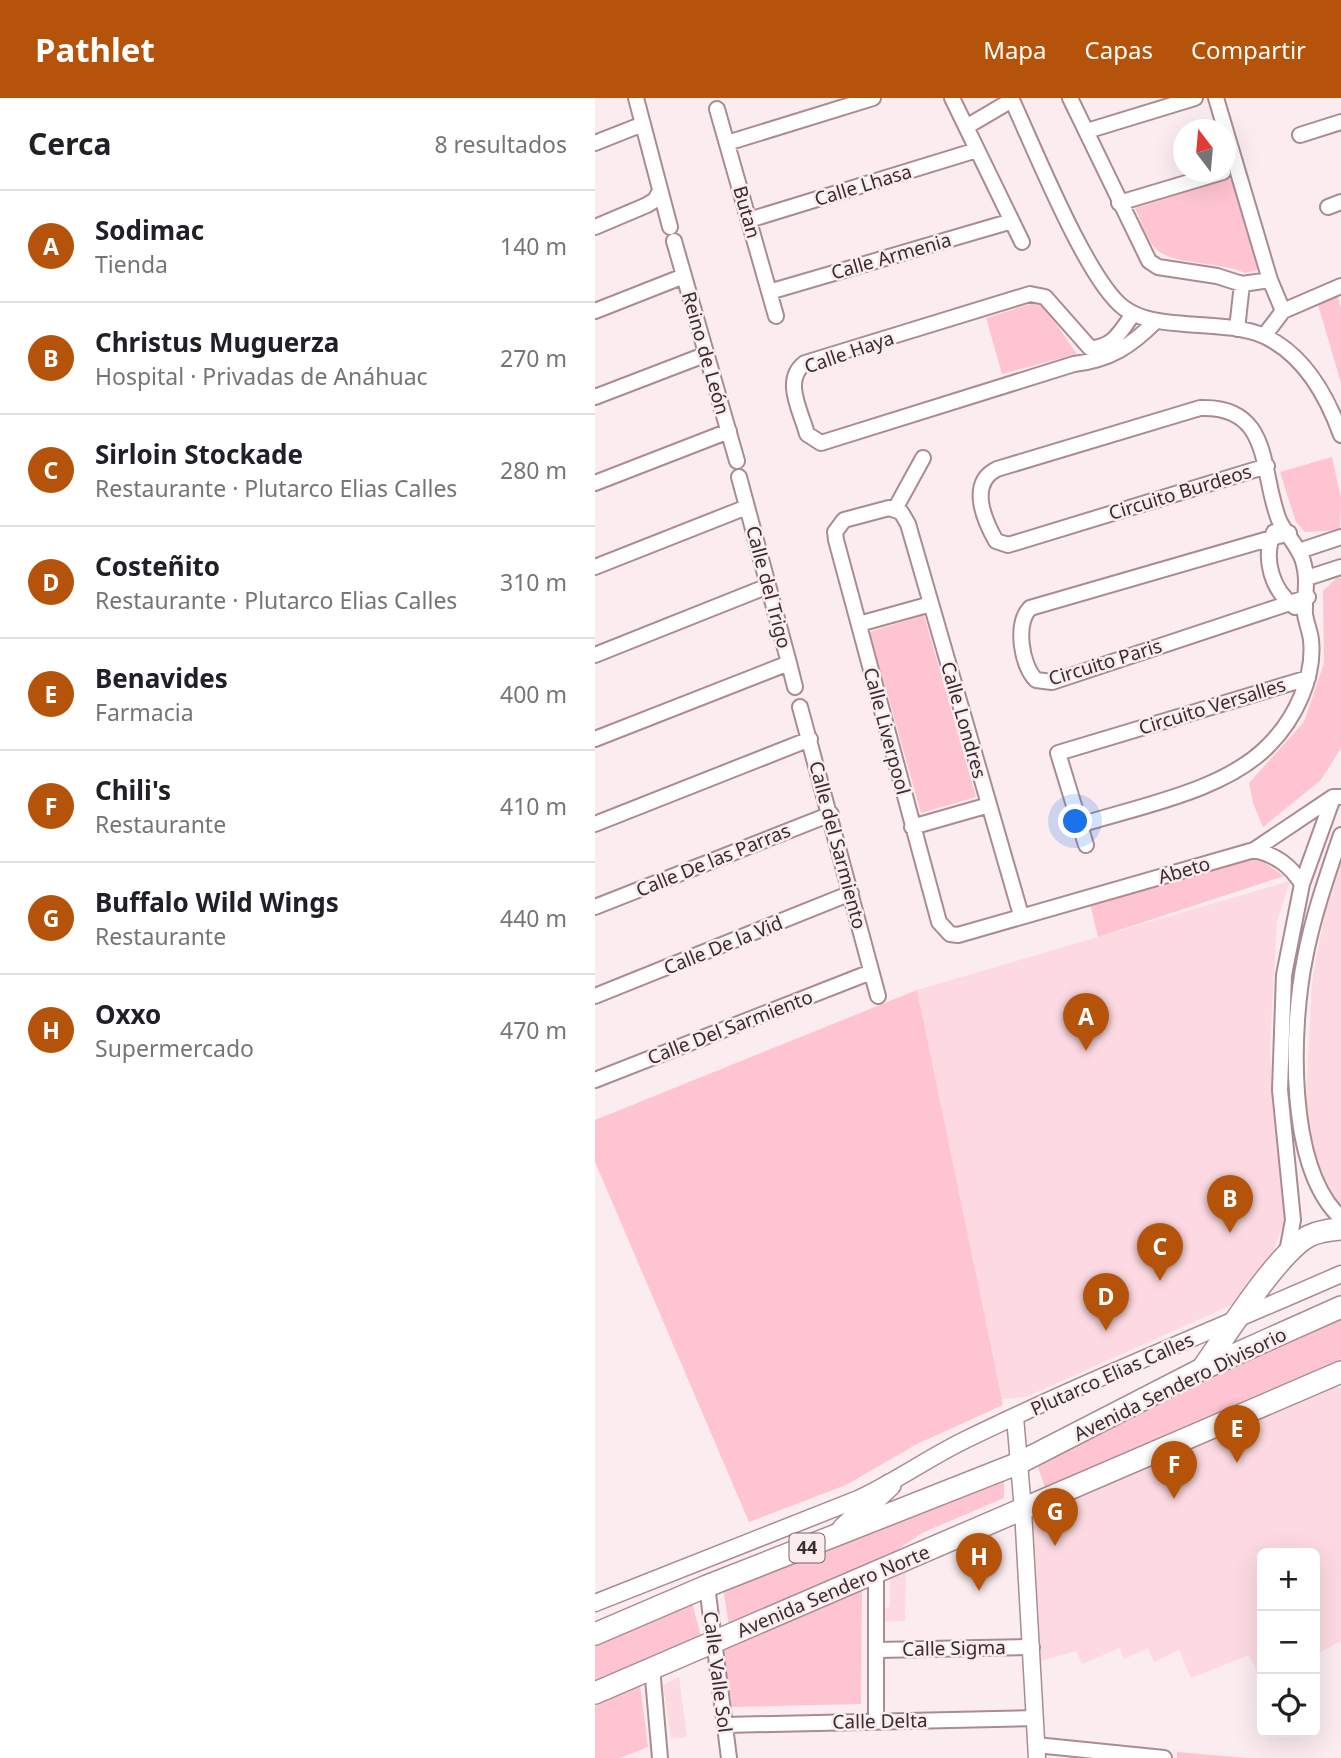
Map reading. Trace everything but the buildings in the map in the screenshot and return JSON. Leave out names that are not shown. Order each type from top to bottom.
[{"type":"main road","points":[[1200,1370],[1286,1255],[1307,1237],[1324,1230],[1341,1229]]},
{"type":"main road","name":"Avenida Sendero Divisorio","points":[[1019,1463],[1200,1370],[1341,1307]]},
{"type":"main road","name":"Avenida Sendero Norte","points":[[595,1693],[1341,1372]]},
{"type":"main road","name":"44","points":[[595,1634],[707,1586],[833,1539],[1019,1463]]},
{"type":"main road","points":[[833,1539],[890,1485]]},
{"type":"street","name":"Reino de León","points":[[636,98],[737,461]]},
{"type":"street","points":[[727,143],[873,98]]},
{"type":"street","points":[[1070,98],[1144,255],[1158,267],[1217,276],[1242,284],[1270,280]]},
{"type":"street","points":[[1087,131],[1195,98]]},
{"type":"street","points":[[1216,98],[1220,119]]},
{"type":"street","points":[[954,99],[1022,242]]},
{"type":"street","points":[[966,127],[1011,99],[1095,272],[1116,302],[1133,314],[1156,321],[1237,329],[1264,336],[1307,371],[1325,397],[1341,435]]},
{"type":"street","name":"Butan","points":[[717,109],[776,316]]},
{"type":"street","points":[[1300,135],[1341,122]]},
{"type":"street","points":[[595,143],[643,124]]},
{"type":"street","name":"Calle Lhasa","points":[[750,220],[977,150]]},
{"type":"street","points":[[1119,203],[1189,182]]},
{"type":"street","points":[[1233,182],[1283,311]]},
{"type":"street","points":[[595,227],[647,205],[655,200],[660,191]]},
{"type":"street","name":"Calle Armenia","points":[[769,292],[1012,221]]},
{"type":"street","name":"Reino de León","points":[[595,311],[684,276]]},
{"type":"street","points":[[1237,329],[1242,284]]},
{"type":"street","points":[[1264,336],[1283,311],[1341,286]]},
{"type":"street","name":"Calle Haya","points":[[1133,314],[1115,340],[1107,345],[1090,348],[1045,297],[1030,295],[805,363],[798,368],[792,382],[807,435],[821,443],[1074,364],[1105,358],[1133,343],[1156,321]]},
{"type":"street","points":[[595,397],[707,354]]},
{"type":"street","name":"Circuito Burdeos","points":[[1200,408],[1224,409],[1244,421],[1258,437],[1267,466],[1008,545],[996,541],[979,494],[988,473],[997,469],[1200,408]]},
{"type":"street","name":"Reino de León","points":[[595,483],[729,431]]},
{"type":"street","points":[[895,509],[923,458]]},
{"type":"street","points":[[1267,466],[1280,521],[1299,551],[1307,578],[1305,614],[1311,639],[1308,677]]},
{"type":"street","points":[[739,477],[747,507]]},
{"type":"street","name":"Calle del Trigo","points":[[595,567],[747,507],[789,663],[595,739]]},
{"type":"street","name":"Calle Londres","points":[[895,509],[901,512],[908,524],[1021,915]]},
{"type":"street","name":"Calle Liverpool","points":[[895,509],[844,520],[835,532],[939,922]]},
{"type":"street","points":[[1280,521],[1272,537],[1270,566],[1280,592],[1289,603],[1305,614]]},
{"type":"street","name":"Circuito Paris","points":[[1289,533],[1030,608],[1024,614],[1021,630],[1029,669],[1036,680],[1052,682],[1308,597]]},
{"type":"street","points":[[1299,551],[1341,537]]},
{"type":"street","points":[[1307,578],[1341,567]]},
{"type":"street","points":[[595,655],[768,586]]},
{"type":"street","points":[[859,624],[930,604]]},
{"type":"street","points":[[789,663],[795,687]]},
{"type":"street","name":"Circuito Versalles","points":[[1308,677],[1284,728],[1269,746],[1236,771],[1209,784],[1080,825],[1056,757],[1059,752],[1308,677]]},
{"type":"street","points":[[800,707],[810,738]]},
{"type":"street","name":"Calle del Sarmiento","points":[[595,824],[810,738],[878,996]]},
{"type":"street","points":[[1286,1255],[1291,1239],[1292,1188],[1280,1090],[1284,975],[1302,884],[1338,795]]},
{"type":"street","name":"Abeto","points":[[939,922],[947,932],[958,935],[1254,850],[1338,795]]},
{"type":"street","points":[[912,827],[989,805]]},
{"type":"street","name":"Calle De las Parras","points":[[595,907],[831,814]]},
{"type":"street","points":[[1080,825],[1086,845]]},
{"type":"street","points":[[1341,835],[1318,903],[1304,962],[1296,1087],[1311,1174],[1323,1199],[1341,1218]]},
{"type":"street","points":[[1254,850],[1280,860],[1294,871],[1302,884]]},
{"type":"street","name":"Calle De la Vid","points":[[595,996],[851,893]]},
{"type":"street","name":"Calle Del Sarmiento","points":[[596,1076],[871,971]]},
{"type":"street","points":[[1280,1090],[1296,1087]]},
{"type":"street","name":"Plutarco Elias Calles","points":[[890,1485],[929,1458],[1015,1417],[1167,1348],[1341,1274]]},
{"type":"street","points":[[1015,1417],[1037,1752],[1164,1758]]},
{"type":"street","points":[[595,1603],[890,1485]]},
{"type":"street","points":[[876,1573],[876,1721]]},
{"type":"street","name":"Calle Valle Sol","points":[[707,1586],[729,1758]]},
{"type":"street","name":"Calle Sigma","points":[[877,1650],[1031,1647]]},
{"type":"street","points":[[652,1667],[660,1758]]},
{"type":"street","name":"Calle Delta","points":[[725,1725],[1035,1718]]},
{"type":"shaded area","points":[[1218,182],[1232,182],[1260,269],[1245,273],[1163,254],[1146,235],[1135,208]]},
{"type":"shaded area","points":[[1335,287],[1341,308],[1341,383],[1314,291]]},
{"type":"shaded area","points":[[1040,301],[1077,354],[1002,374],[986,318]]},
{"type":"shaded area","points":[[1332,457],[1341,499],[1340,530],[1305,532],[1296,522],[1280,472]]},
{"type":"shaded area","points":[[1337,578],[1341,578],[1341,748],[1321,780],[1263,827],[1253,803],[1249,783],[1304,722],[1324,663],[1323,591]]},
{"type":"shaded area","points":[[924,615],[976,797],[921,813],[870,632]]},
{"type":"shaded area","points":[[1341,851],[1341,1210],[1320,1182],[1314,1166],[1306,1099],[1312,982],[1329,891]]},
{"type":"shaded area","points":[[1256,857],[1284,876],[1098,937],[1090,904]]},
{"type":"shaded area","points":[[1290,881],[1277,922],[1270,1044],[1273,1114],[1285,1220],[1271,1257],[1238,1302],[1026,1397],[1001,1399],[917,990]]},
{"type":"shaded area","points":[[917,990],[1003,1405],[917,1444],[846,1485],[749,1522],[595,1162],[595,1120]]},
{"type":"shaded area","points":[[1341,1313],[1341,1359],[1045,1487],[1037,1465],[1095,1437],[1128,1415]]},
{"type":"shaded area","points":[[1326,1388],[1341,1389],[1341,1641],[1320,1652],[1320,1548],[1257,1548],[1257,1672],[1249,1655],[1191,1678],[1179,1650],[1154,1662],[1148,1648],[1124,1659],[1120,1648],[1082,1664],[1076,1651],[1041,1661],[1033,1511]]},
{"type":"shaded area","points":[[1004,1474],[1004,1498],[922,1533],[885,1558],[729,1625],[723,1588]]},
{"type":"shaded area","points":[[906,1567],[905,1621],[881,1622],[880,1609],[890,1607],[890,1574]]},
{"type":"shaded area","points":[[862,1588],[861,1704],[731,1707],[724,1649]]},
{"type":"shaded area","points":[[692,1603],[701,1636],[595,1682],[595,1645]]},
{"type":"shaded area","points":[[679,1677],[687,1737],[671,1739],[663,1685]]},
{"type":"shaded area","points":[[640,1685],[648,1747],[620,1758],[595,1758],[595,1706]]},
{"type":"shaded area","points":[[1177,1752],[1248,1758],[1177,1758]]},
{"type":"place","name":"Sodimac","points":[[1086,1051]]},
{"type":"place","name":"Christus Muguerza","points":[[1230,1233]]},
{"type":"place","name":"Sirloin Stockade","points":[[1160,1281]]},
{"type":"place","name":"Costeñito","points":[[1106,1331]]},
{"type":"place","name":"Benavides","points":[[1237,1463]]},
{"type":"place","name":"Chili's","points":[[1174,1499]]},
{"type":"place","name":"Buffalo Wild Wings","points":[[1055,1546]]},
{"type":"place","name":"Oxxo","points":[[979,1591]]}]
